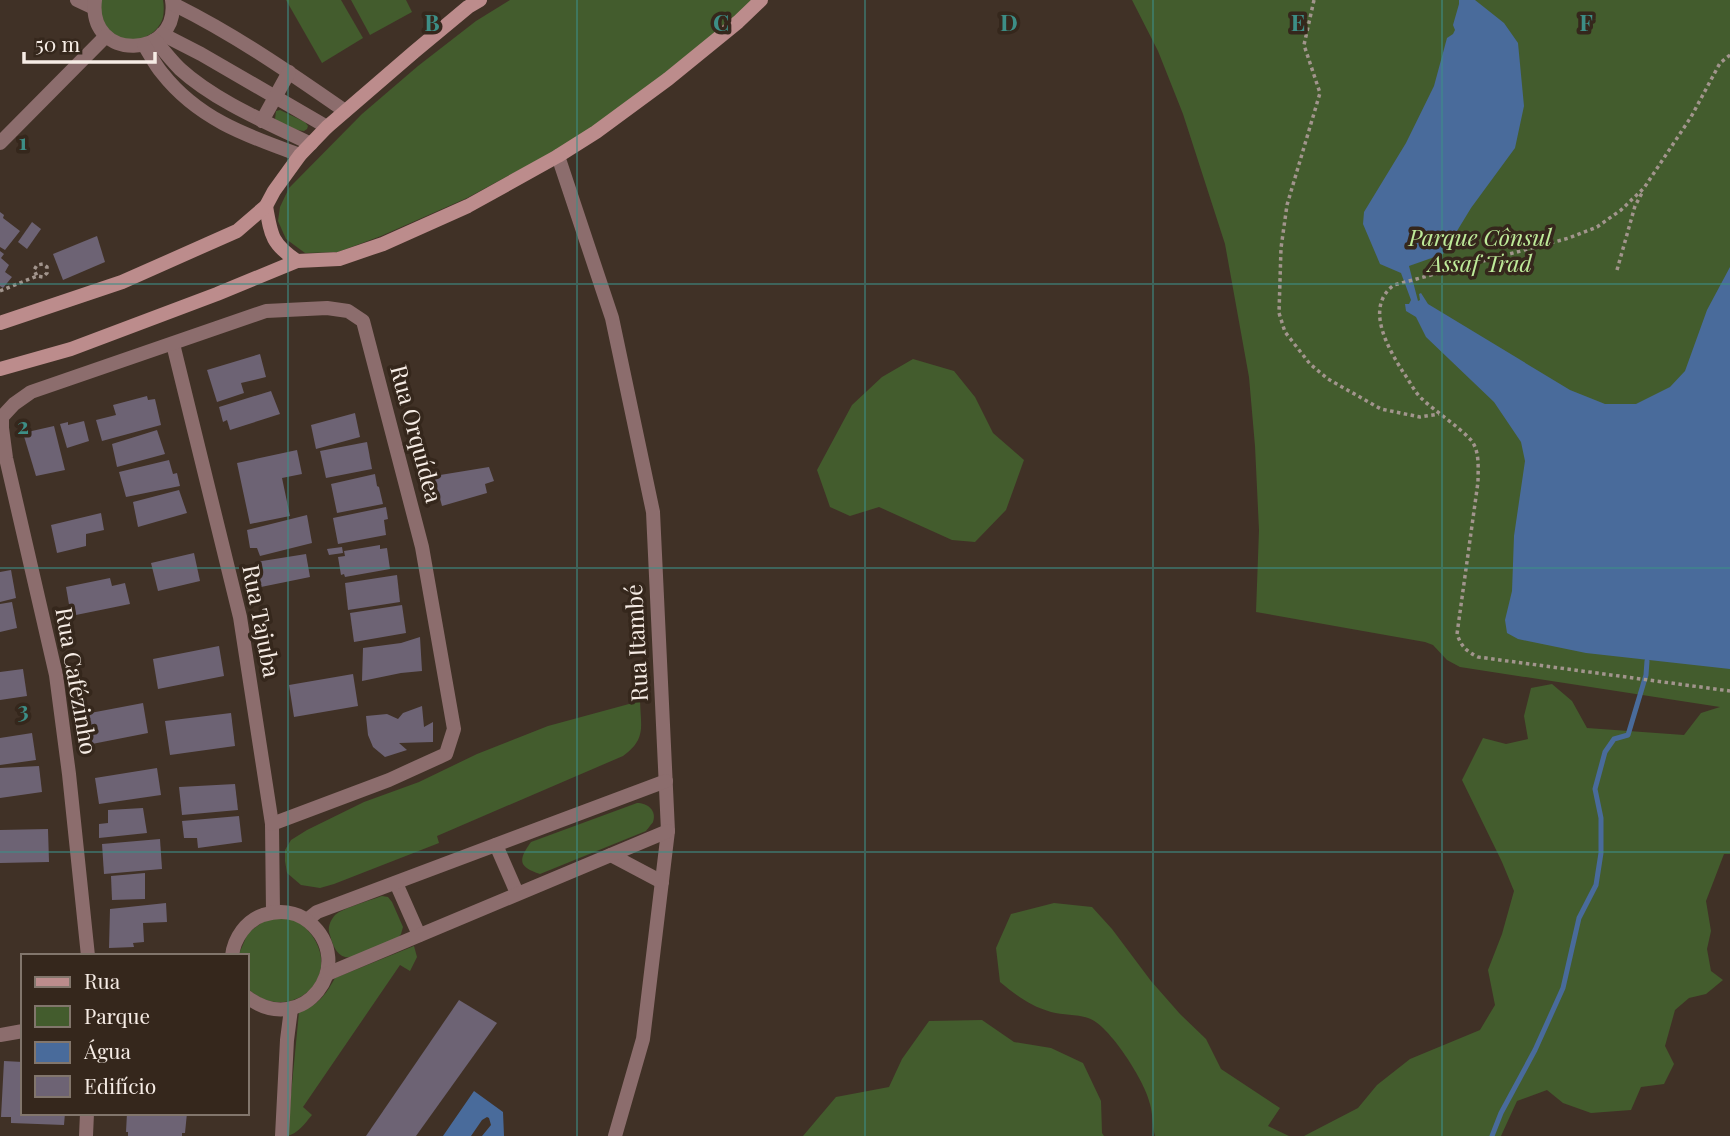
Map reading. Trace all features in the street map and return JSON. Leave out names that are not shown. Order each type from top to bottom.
[{"type":"street","points":[[78,0],[94,4],[95,19],[106,36],[124,46],[134,47],[154,40],[168,25],[172,15],[172,2],[289,72],[345,111]]},
{"type":"street","points":[[0,369],[71,349],[297,261],[339,259],[383,244],[468,206],[596,132],[668,79],[761,0]]},
{"type":"street","points":[[0,323],[122,282],[237,231],[265,206],[300,155],[327,127],[470,2]]},
{"type":"street","points":[[0,143],[106,36]]},
{"type":"street","points":[[154,40],[177,67],[199,85],[262,121],[310,144]]},
{"type":"street","points":[[154,40],[201,54],[327,127]]},
{"type":"street","points":[[154,40],[162,73],[189,102],[218,122],[300,155]]},
{"type":"street","points":[[262,121],[289,72]]},
{"type":"street","points":[[189,102],[199,85]]},
{"type":"street","name":"Rua Itambé","points":[[558,156],[612,318],[653,512],[668,831],[643,1040],[615,1136]]},
{"type":"street","points":[[265,206],[270,231],[279,249],[297,261]]},
{"type":"street","name":"Rua Orquídea","points":[[2,417],[31,392],[266,311],[327,308],[348,311],[363,321],[422,547],[454,729],[446,754],[389,780],[272,824]]},
{"type":"street","name":"Rua Tajuba","points":[[173,344],[240,617],[272,824],[273,912]]},
{"type":"street","name":"Rua Cafézinho","points":[[2,417],[6,458],[56,675],[88,954]]},
{"type":"street","points":[[307,920],[317,912],[666,781]]},
{"type":"street","points":[[327,974],[668,831]]},
{"type":"street","points":[[496,845],[517,893]]},
{"type":"street","points":[[611,855],[662,882]]},
{"type":"street","points":[[396,883],[419,935]]},
{"type":"street","points":[[232,954],[238,935],[247,924],[259,916],[273,912],[285,912],[307,920],[318,930],[326,944],[329,958],[327,974],[322,986],[303,1004],[290,1009],[274,1010],[257,1005],[248,998]]},
{"type":"street","points":[[282,1136],[290,1009]]},
{"type":"street","points":[[0,1035],[21,1031]]},
{"type":"street","points":[[86,1136],[87,1115]]},
{"type":"path","points":[[1314,0],[1304,45],[1320,93],[1287,205],[1281,248],[1279,313],[1285,332],[1310,364],[1328,379],[1381,409],[1420,417],[1439,414]]},
{"type":"path","points":[[1617,270],[1635,206],[1644,188],[1691,117],[1720,63],[1730,55]]},
{"type":"path","points":[[1644,188],[1622,210],[1597,227],[1569,238],[1394,285],[1386,291],[1381,300],[1381,323],[1388,348],[1419,396],[1472,442],[1478,458],[1478,482],[1457,634],[1467,652],[1478,657],[1730,691]]},
{"type":"path","points":[[0,291],[37,276]]},
{"type":"green space","points":[[100,0],[163,0],[163,17],[159,26],[144,38],[124,39],[107,31],[100,14]]},
{"type":"green space","points":[[286,0],[341,0],[363,38],[322,63]]},
{"type":"green space","points":[[351,0],[406,0],[412,12],[370,35]]},
{"type":"green space","points":[[510,0],[758,0],[595,129],[467,198],[338,252],[305,253],[286,239],[278,221],[280,207],[289,188],[362,114],[418,66],[476,21]]},
{"type":"green space","name":"Parque Cônsul Assaf Trad","points":[[1132,0],[1730,0],[1730,854],[1724,854],[1706,901],[1711,931],[1707,949],[1711,971],[1723,980],[1706,994],[1689,998],[1675,1010],[1665,1046],[1674,1064],[1664,1084],[1641,1087],[1631,1110],[1591,1113],[1563,1103],[1547,1090],[1517,1101],[1501,1136],[1304,1136],[1358,1108],[1377,1085],[1410,1059],[1480,1030],[1495,1005],[1488,970],[1514,891],[1462,780],[1483,738],[1506,744],[1528,739],[1524,716],[1531,688],[1552,684],[1572,701],[1587,728],[1684,735],[1701,713],[1720,707],[1460,667],[1447,660],[1433,645],[1425,642],[1256,612],[1259,530],[1255,446],[1249,377],[1225,244],[1183,114],[1158,51]]},
{"type":"green space","points":[[280,110],[305,122],[307,129],[296,130],[275,119],[276,111]]},
{"type":"green space","points":[[913,359],[954,371],[975,397],[993,433],[1024,460],[1006,510],[975,542],[952,540],[879,507],[850,516],[830,507],[817,470],[852,405],[882,377]]},
{"type":"green space","points":[[640,701],[639,738],[623,756],[437,836],[439,843],[334,884],[320,888],[301,885],[287,873],[285,850],[291,840],[364,802],[419,782],[477,754],[548,726]]},
{"type":"green space","points":[[637,803],[648,806],[654,814],[653,822],[646,831],[540,874],[524,866],[522,858],[531,842]]},
{"type":"green space","points":[[382,896],[388,897],[392,902],[403,927],[401,934],[397,939],[363,954],[345,957],[339,954],[329,932],[333,917],[344,910]]},
{"type":"green space","points":[[1054,903],[1092,907],[1151,981],[1206,1039],[1221,1069],[1280,1108],[1268,1126],[1289,1136],[1155,1136],[1150,1104],[1142,1083],[1106,1031],[1088,1018],[1037,1007],[1000,982],[996,948],[1011,914]]},
{"type":"green space","points":[[267,919],[293,920],[304,926],[320,951],[321,967],[316,981],[307,993],[294,1000],[279,1002],[263,998],[248,989],[248,954],[239,954],[248,933]]},
{"type":"green space","points":[[414,946],[417,957],[410,971],[400,965],[303,1107],[312,1115],[298,1131],[287,1136],[299,1012],[320,999],[335,978]]},
{"type":"green space","points":[[982,1020],[1014,1042],[1051,1048],[1083,1063],[1101,1101],[1104,1136],[803,1136],[836,1097],[889,1087],[902,1059],[929,1021]]},
{"type":"water","points":[[1459,0],[1475,0],[1504,23],[1518,43],[1524,106],[1515,148],[1471,208],[1443,254],[1409,266],[1418,301],[1421,293],[1428,304],[1570,390],[1605,404],[1636,404],[1670,387],[1685,371],[1707,310],[1730,267],[1730,669],[1586,653],[1518,639],[1507,633],[1505,620],[1512,591],[1514,536],[1525,461],[1521,442],[1494,402],[1426,337],[1416,317],[1406,311],[1405,304],[1409,304],[1411,300],[1401,273],[1380,264],[1363,224],[1364,212],[1406,143],[1434,86],[1447,38],[1455,30],[1453,25]]},
{"type":"water","points":[[474,1091],[503,1112],[504,1136],[482,1136],[491,1125],[487,1117],[471,1136],[443,1136]]},
{"type":"building","points":[[0,212],[4,215],[3,218],[20,231],[5,250],[0,247]]},
{"type":"building","points":[[32,222],[41,229],[27,249],[18,242]]},
{"type":"building","points":[[97,236],[105,262],[63,280],[53,254]]},
{"type":"building","points":[[0,251],[4,254],[1,258],[9,265],[5,272],[12,277],[3,288],[0,286]]},
{"type":"building","points":[[260,354],[266,377],[241,383],[244,393],[217,402],[207,370]]},
{"type":"building","points":[[271,391],[280,414],[230,430],[227,420],[223,422],[219,407]]},
{"type":"building","points":[[147,396],[148,400],[155,399],[161,425],[102,441],[96,420],[116,415],[113,405]]},
{"type":"building","points":[[355,413],[360,437],[316,449],[311,425]]},
{"type":"building","points":[[84,421],[89,441],[67,448],[60,424]]},
{"type":"building","points":[[54,426],[65,470],[36,476],[23,433]]},
{"type":"building","points":[[157,430],[165,454],[117,467],[112,444]]},
{"type":"building","points":[[367,442],[372,469],[326,478],[320,451]]},
{"type":"building","points":[[297,450],[302,474],[282,478],[290,516],[250,524],[237,463]]},
{"type":"building","points":[[169,460],[173,474],[177,473],[180,486],[126,497],[119,472]]},
{"type":"building","points":[[489,467],[494,481],[485,484],[487,493],[442,506],[434,476]]},
{"type":"building","points":[[375,474],[383,504],[337,513],[331,484]]},
{"type":"building","points":[[179,490],[187,513],[138,527],[133,502]]},
{"type":"building","points":[[386,507],[386,535],[338,544],[333,518]]},
{"type":"building","points":[[101,513],[104,530],[86,534],[86,546],[57,553],[51,525]]},
{"type":"building","points":[[307,515],[312,543],[260,556],[257,548],[250,548],[247,530]]},
{"type":"building","points":[[380,545],[380,549],[387,548],[390,569],[345,577],[344,574],[341,575],[338,557],[345,556],[344,551]]},
{"type":"building","points":[[342,547],[343,553],[329,555],[327,549]]},
{"type":"building","points":[[194,553],[200,581],[158,591],[151,563]]},
{"type":"building","points":[[306,554],[310,577],[261,587],[256,562]]},
{"type":"building","points":[[11,570],[16,598],[0,602],[0,572]]},
{"type":"building","points":[[397,575],[400,602],[348,610],[345,583]]},
{"type":"building","points":[[110,578],[112,586],[125,583],[130,604],[71,616],[66,587]]},
{"type":"building","points":[[12,602],[17,628],[0,632],[0,604]]},
{"type":"building","points":[[402,605],[406,633],[354,642],[350,613]]},
{"type":"building","points":[[420,637],[422,671],[362,681],[363,648],[401,643]]},
{"type":"building","points":[[219,646],[224,676],[158,689],[153,659]]},
{"type":"building","points":[[23,669],[27,696],[0,700],[0,672]]},
{"type":"building","points":[[353,674],[358,706],[294,717],[289,685]]},
{"type":"building","points":[[143,703],[148,733],[92,744],[85,714]]},
{"type":"building","points":[[422,706],[424,727],[433,722],[433,742],[399,743],[407,750],[385,757],[373,747],[368,735],[366,716],[387,714],[398,719],[403,713]]},
{"type":"building","points":[[231,713],[235,746],[170,755],[165,721]]},
{"type":"building","points":[[32,733],[36,760],[0,765],[0,738]]},
{"type":"building","points":[[39,766],[42,792],[0,798],[0,768]]},
{"type":"building","points":[[157,768],[161,795],[99,804],[95,778]]},
{"type":"building","points":[[235,784],[238,810],[182,815],[179,787]]},
{"type":"building","points":[[143,808],[147,833],[99,838],[99,824],[108,823],[108,810]]},
{"type":"building","points":[[239,816],[242,842],[198,848],[197,838],[184,838],[182,821]]},
{"type":"building","points":[[48,829],[49,862],[0,863],[0,830]]},
{"type":"building","points":[[160,839],[162,869],[104,874],[102,844]]},
{"type":"building","points":[[145,873],[145,899],[112,900],[111,876]]},
{"type":"building","points":[[166,903],[167,922],[143,923],[144,942],[133,943],[134,947],[109,948],[110,909]]},
{"type":"building","points":[[459,1000],[497,1023],[416,1136],[366,1136]]},
{"type":"building","points":[[4,1061],[21,1062],[21,1115],[65,1115],[64,1125],[11,1123],[11,1117],[1,1117]]},
{"type":"building","points":[[127,1115],[187,1115],[185,1133],[182,1133],[182,1136],[128,1136]]},
{"type":"waterway","points":[[1492,1136],[1563,988],[1579,918],[1596,885],[1601,853],[1601,818],[1595,789],[1605,752],[1614,739],[1628,735],[1646,675],[1647,661]]}]
